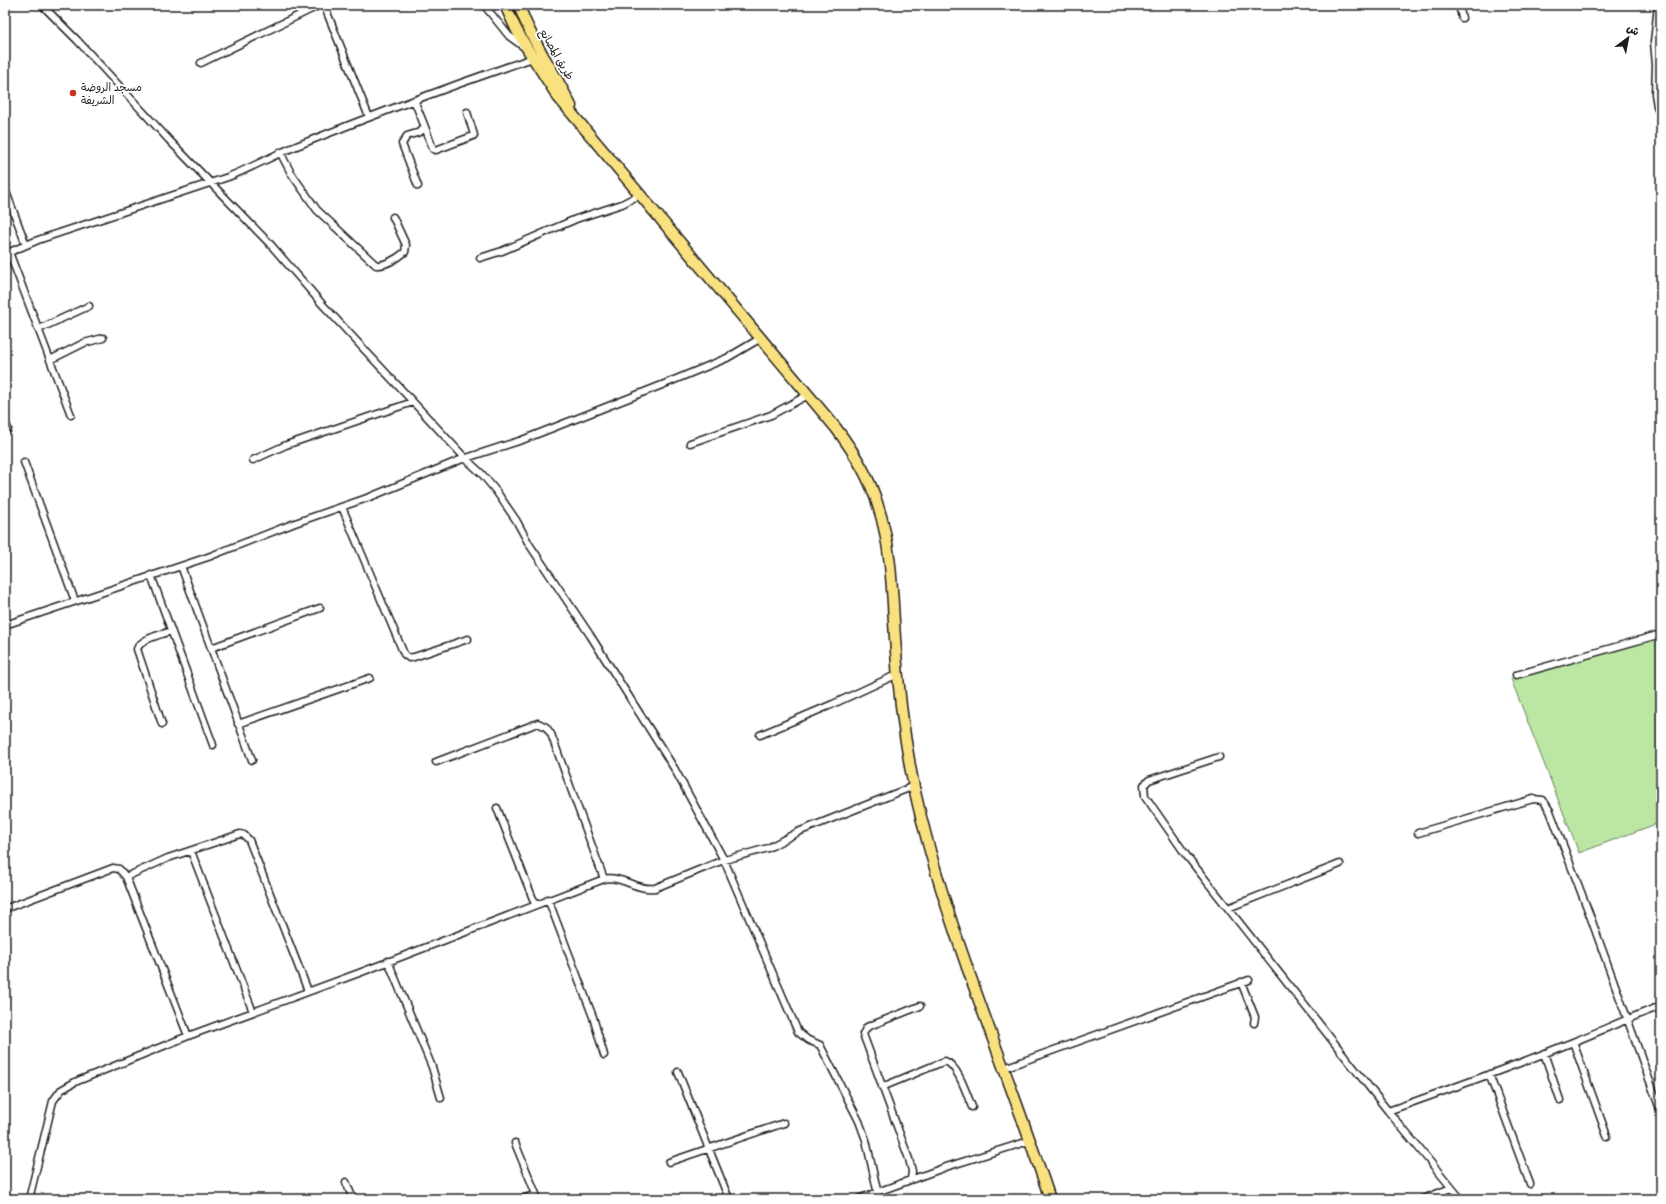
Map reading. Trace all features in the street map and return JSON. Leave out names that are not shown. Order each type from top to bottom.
[{"type":"main road","points":[[506,5],[516,29],[554,90],[836,428],[854,453],[865,472],[878,506],[887,547],[891,578],[898,674],[914,786],[936,869],[955,930],[1050,1199]]},
{"type":"main road","name":"طريق المصانع","points":[[520,5],[531,33],[561,85],[575,115]]},
{"type":"street","points":[[42,5],[77,40],[169,140],[271,245],[324,305],[466,459],[482,474],[496,491],[516,520],[529,544],[590,635],[674,768],[724,860],[798,1032],[808,1040],[820,1046],[857,1116],[867,1147],[879,1199]]},
{"type":"street","points":[[201,63],[320,5]]},
{"type":"street","points":[[324,5],[369,117]]},
{"type":"street","points":[[71,415],[39,329],[7,253],[26,245],[202,184],[211,183],[248,169],[280,152],[531,54],[510,36],[484,5]]},
{"type":"street","points":[[1459,5],[1462,18]]},
{"type":"street","points":[[1658,5],[1654,42],[1656,65],[1655,94],[1657,106],[1661,115]]},
{"type":"street","points":[[414,100],[433,149],[436,150],[473,136],[474,134],[467,112]]},
{"type":"street","points":[[418,186],[402,144],[407,136],[420,132],[425,127]]},
{"type":"street","points":[[280,152],[291,173],[317,210],[376,265],[380,266],[388,263],[405,252],[406,244],[393,217]]},
{"type":"street","points":[[5,189],[26,245]]},
{"type":"street","points":[[480,258],[502,251],[576,219],[622,204],[641,194]]},
{"type":"street","points":[[39,329],[89,306]]},
{"type":"street","points":[[50,360],[84,343],[103,338]]},
{"type":"street","points":[[5,625],[208,557],[466,459],[522,440],[727,358],[761,338]]},
{"type":"street","points":[[690,442],[771,415],[808,396]]},
{"type":"street","points":[[253,460],[286,445],[413,402]]},
{"type":"street","points":[[5,421],[8,429]]},
{"type":"street","points":[[24,462],[75,601]]},
{"type":"street","points":[[342,507],[404,654],[408,658],[414,657],[468,639]]},
{"type":"street","points":[[181,566],[252,760]]},
{"type":"street","points":[[151,575],[213,745]]},
{"type":"street","points":[[211,648],[320,608]]},
{"type":"street","points":[[162,724],[137,649],[139,644],[143,641],[172,631]]},
{"type":"street","points":[[1516,675],[1661,634]]},
{"type":"street","points":[[760,735],[898,674]]},
{"type":"street","points":[[238,724],[370,678]]},
{"type":"street","points":[[436,762],[522,728],[538,723],[542,724],[551,734],[604,879]]},
{"type":"street","points":[[1218,757],[1153,778],[1145,783],[1143,790],[1147,800],[1186,855],[1388,1111],[1461,1199]]},
{"type":"street","points":[[29,1199],[53,1102],[61,1090],[75,1082],[188,1036],[604,879],[614,879],[651,888],[724,860],[768,848],[798,832],[914,786]]},
{"type":"street","points":[[1418,833],[1533,799],[1543,800],[1550,811],[1589,913],[1661,1112]]},
{"type":"street","points":[[497,808],[535,904]]},
{"type":"street","points":[[126,877],[158,862],[240,834],[247,837],[308,991]]},
{"type":"street","points":[[191,851],[253,1012]]},
{"type":"street","points":[[1228,908],[1340,864]]},
{"type":"street","points":[[7,908],[113,868],[119,869],[126,877],[188,1036]]},
{"type":"street","points":[[548,899],[594,1017],[604,1055]]},
{"type":"street","points":[[388,961],[432,1067],[440,1098]]},
{"type":"street","points":[[1004,1068],[1248,980]]},
{"type":"street","points":[[1241,982],[1255,1017],[1254,1023]]},
{"type":"street","points":[[912,1179],[911,1166],[863,1035],[864,1030],[867,1027],[920,1006]]},
{"type":"street","points":[[1388,1111],[1573,1042],[1627,1018],[1661,1006]]},
{"type":"street","points":[[1573,1042],[1607,1136]]},
{"type":"street","points":[[1544,1053],[1560,1100]]},
{"type":"street","points":[[882,1087],[945,1061],[951,1064],[957,1074],[972,1107]]},
{"type":"street","points":[[678,1072],[729,1199]]},
{"type":"street","points":[[1489,1074],[1530,1184]]},
{"type":"street","points":[[669,1162],[708,1147],[784,1123]]},
{"type":"street","points":[[858,1199],[946,1167],[1029,1141]]},
{"type":"street","points":[[515,1143],[537,1196],[523,1199]]},
{"type":"street","points":[[346,1182],[353,1199]]},
{"type":"street","points":[[1423,1199],[1451,1188]]},
{"type":"green space","points":[[1658,634],[1661,641],[1661,822],[1579,853],[1511,679]]},
{"type":"place","name":"مسجد الروضة الشريفة","points":[[73,93]]}]
